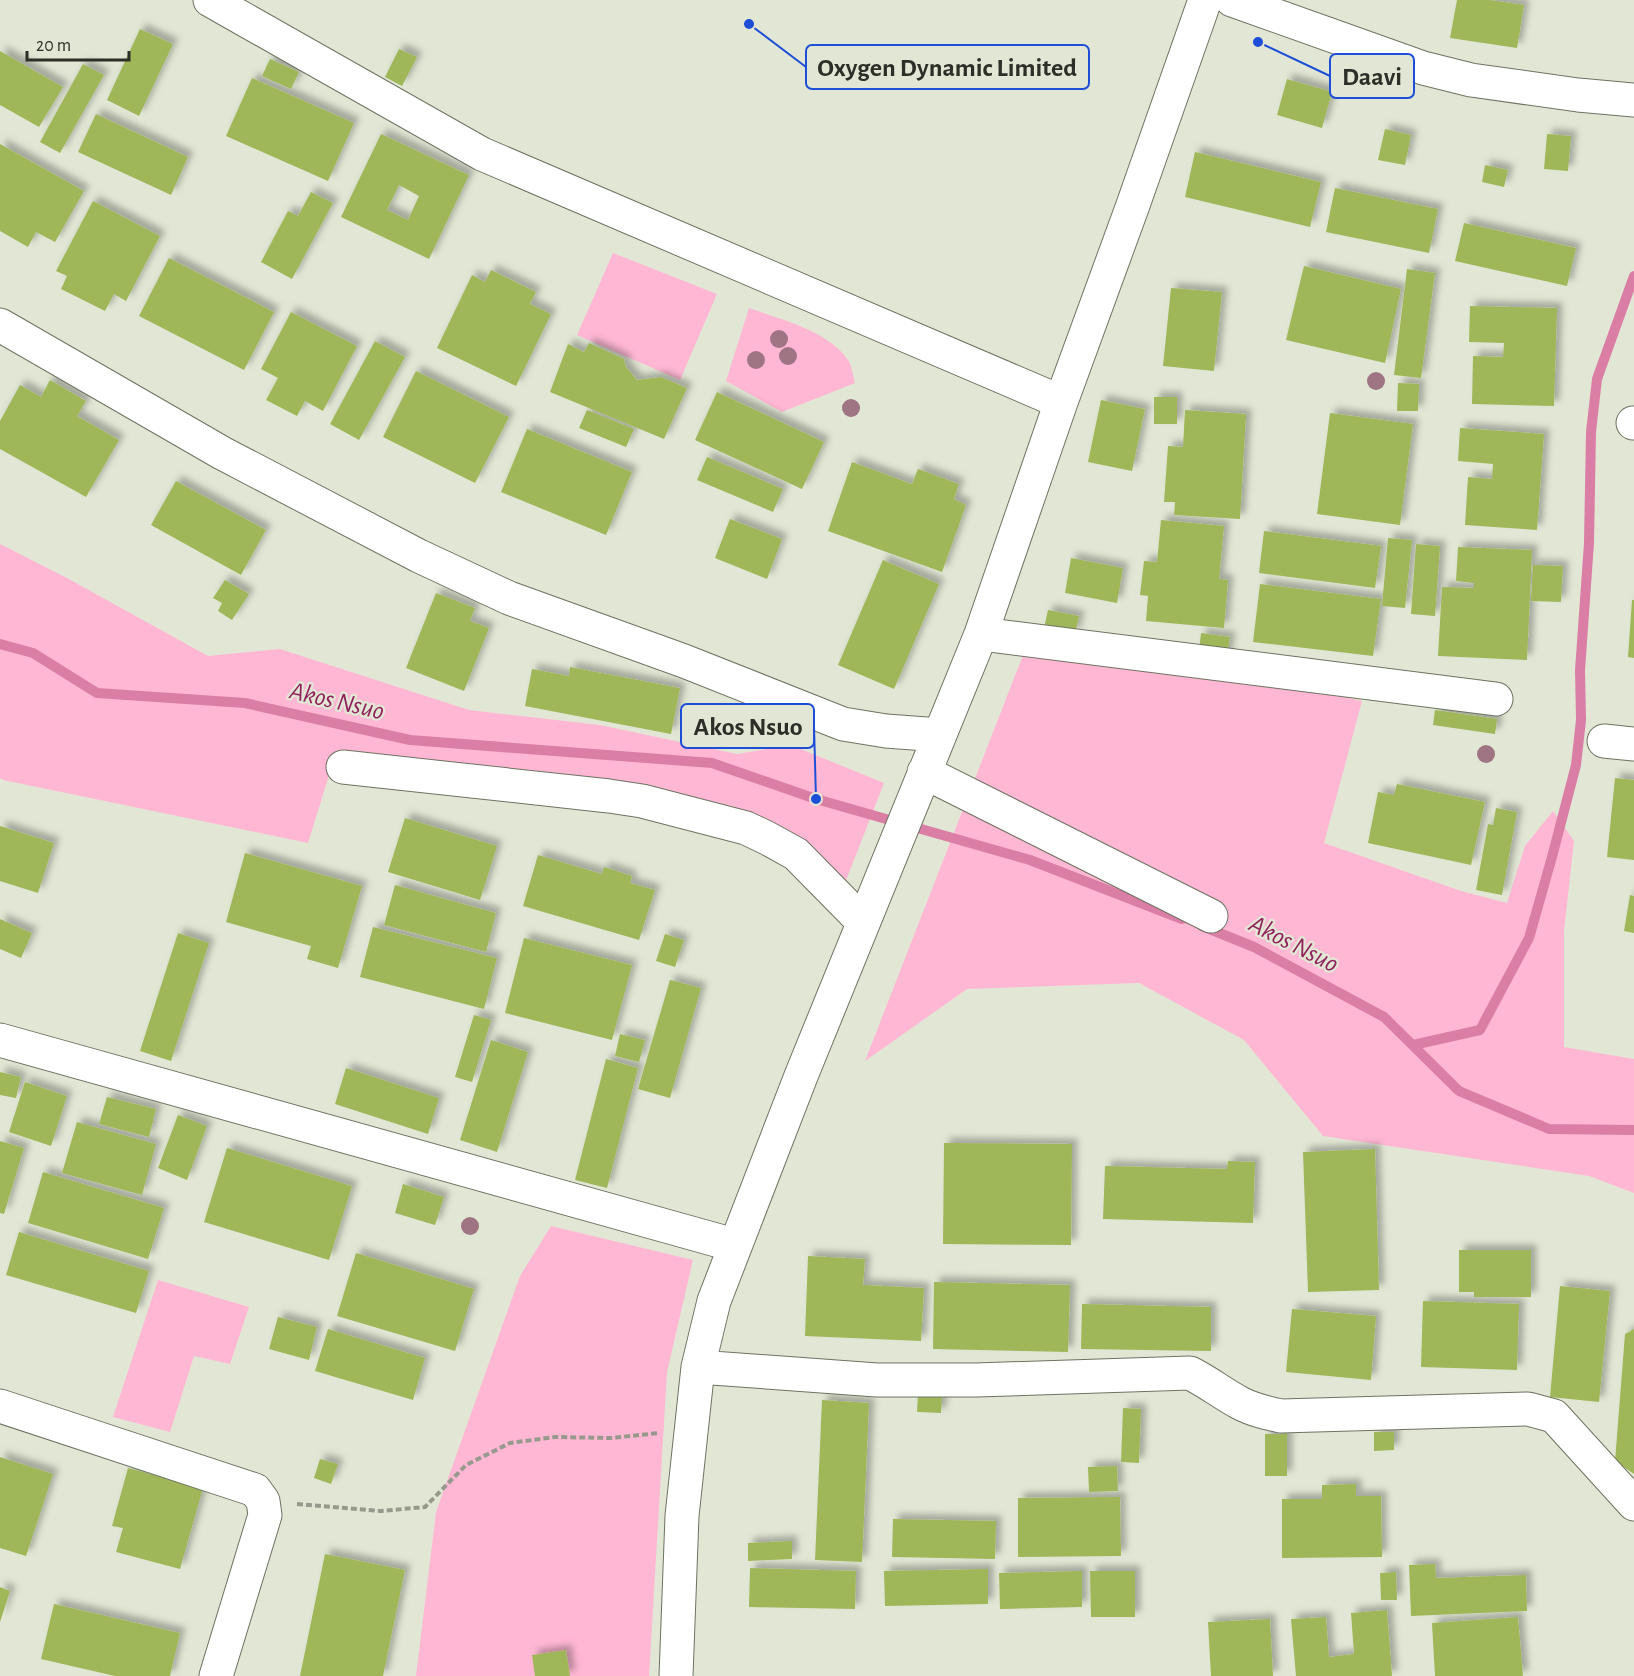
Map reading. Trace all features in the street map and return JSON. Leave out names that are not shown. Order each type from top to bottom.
[{"type":"street","points":[[210,0],[482,154],[1060,402]]},
{"type":"street","points":[[676,1676],[682,1516],[698,1367],[714,1301],[734,1245],[880,879],[981,634],[1060,402],[1205,0]]},
{"type":"street","points":[[1252,3],[1423,68],[1470,80],[1578,95],[1634,100]]},
{"type":"street","points":[[0,325],[222,453],[419,556],[508,598],[684,661],[843,724],[886,731],[940,735]]},
{"type":"street","points":[[981,634],[1496,699]]},
{"type":"street","points":[[343,767],[631,799],[746,828],[795,854],[863,922]]},
{"type":"street","points":[[920,782],[1211,916]]},
{"type":"street","points":[[0,1040],[734,1245]]},
{"type":"street","points":[[698,1367],[877,1380],[976,1380],[1190,1373],[1207,1381],[1241,1404],[1259,1412],[1281,1416],[1528,1409],[1554,1416],[1634,1504]]},
{"type":"street","points":[[0,1406],[255,1490],[263,1501],[265,1515],[216,1676]]},
{"type":"path","points":[[263,1501],[381,1511],[425,1507],[466,1465],[510,1443],[555,1437],[611,1438],[691,1429]]},
{"type":"shaded area","points":[[613,253],[717,294],[680,380],[577,335]]},
{"type":"shaded area","points":[[749,308],[803,327],[829,341],[848,360],[855,383],[782,412],[726,381]]},
{"type":"shaded area","points":[[0,544],[67,578],[208,656],[280,649],[469,710],[600,725],[737,754],[791,745],[884,783],[845,883],[809,844],[335,756],[308,843],[3,780],[0,778]]},
{"type":"shaded area","points":[[1027,645],[1209,667],[1362,701],[1324,843],[1461,891],[1507,903],[1525,846],[1553,811],[1574,841],[1564,931],[1564,1047],[1634,1059],[1634,1193],[1589,1176],[1323,1136],[1244,1040],[1139,983],[967,989],[865,1061]]},
{"type":"shaded area","points":[[551,1226],[693,1260],[667,1372],[649,1676],[416,1676],[436,1512],[520,1276]]},
{"type":"shaded area","points":[[158,1280],[249,1307],[230,1364],[194,1356],[170,1432],[113,1417]]},
{"type":"building","points":[[1457,0],[1490,0],[1524,5],[1517,48],[1450,38]]},
{"type":"building","points":[[140,29],[173,44],[139,116],[107,100]]},
{"type":"building","points":[[399,49],[417,57],[402,86],[385,77]]},
{"type":"building","points":[[0,51],[63,87],[39,127],[0,105]]},
{"type":"building","points":[[270,59],[299,72],[291,89],[262,76]]},
{"type":"building","points":[[83,64],[104,75],[60,153],[40,142]]},
{"type":"building","points":[[252,78],[354,123],[328,181],[226,136]]},
{"type":"building","points":[[1287,79],[1332,92],[1322,128],[1277,115]]},
{"type":"building","points":[[96,114],[188,157],[171,195],[78,152]]},
{"type":"building","points":[[1385,129],[1411,135],[1405,165],[1378,160]]},
{"type":"building","points":[[381,134],[469,175],[429,259],[341,217]],"holes":[[[399,185],[419,196],[408,220],[387,210]]]},
{"type":"building","points":[[1547,134],[1571,136],[1568,171],[1544,169]]},
{"type":"building","points":[[0,144],[84,191],[55,242],[36,232],[28,247],[0,231]]},
{"type":"building","points":[[1195,152],[1321,182],[1310,227],[1185,197]]},
{"type":"building","points":[[1485,165],[1508,170],[1504,187],[1482,182]]},
{"type":"building","points":[[1335,188],[1438,209],[1429,253],[1326,232]]},
{"type":"building","points":[[311,192],[333,203],[292,279],[261,262],[288,211],[298,216]]},
{"type":"building","points":[[93,201],[160,236],[126,301],[114,294],[105,311],[61,289],[67,276],[56,271]]},
{"type":"building","points":[[1464,223],[1576,248],[1567,286],[1455,261]]},
{"type":"building","points":[[169,258],[274,312],[244,370],[139,316]]},
{"type":"building","points":[[1304,266],[1401,289],[1385,363],[1286,340]]},
{"type":"building","points":[[1407,269],[1435,273],[1421,378],[1394,375]]},
{"type":"building","points":[[491,270],[536,292],[530,304],[551,314],[516,386],[437,348],[472,275],[485,282]]},
{"type":"building","points":[[1171,288],[1222,292],[1214,371],[1163,366]]},
{"type":"building","points":[[1470,306],[1557,308],[1554,406],[1472,404],[1473,356],[1503,357],[1504,343],[1469,342]]},
{"type":"building","points":[[291,312],[357,346],[323,411],[305,401],[297,416],[266,400],[278,378],[261,369]]},
{"type":"building","points":[[375,341],[405,357],[359,440],[330,424]]},
{"type":"building","points":[[589,343],[624,359],[626,367],[637,380],[661,377],[687,388],[664,439],[550,392],[568,344],[584,352]]},
{"type":"building","points":[[416,371],[509,417],[475,483],[383,437]]},
{"type":"building","points":[[50,380],[86,401],[77,416],[119,440],[86,497],[0,449],[0,421],[20,385],[41,397]]},
{"type":"building","points":[[1398,383],[1419,384],[1418,411],[1397,411]]},
{"type":"building","points":[[717,392],[824,442],[802,489],[695,440]]},
{"type":"building","points":[[1154,397],[1177,397],[1177,424],[1154,424]]},
{"type":"building","points":[[1101,400],[1145,409],[1132,471],[1088,462]]},
{"type":"building","points":[[587,410],[634,429],[626,447],[579,428]]},
{"type":"building","points":[[1185,410],[1246,414],[1240,519],[1174,515],[1175,502],[1164,502],[1168,446],[1183,447]]},
{"type":"building","points":[[1330,413],[1413,424],[1400,525],[1317,514]]},
{"type":"building","points":[[1460,428],[1544,434],[1537,530],[1465,525],[1468,477],[1492,479],[1493,464],[1458,461]]},
{"type":"building","points":[[527,429],[632,472],[606,535],[501,492]]},
{"type":"building","points":[[707,457],[783,489],[773,512],[697,480]]},
{"type":"building","points":[[852,462],[912,484],[918,469],[959,484],[954,499],[966,505],[942,572],[828,531]]},
{"type":"building","points":[[176,481],[266,530],[241,575],[151,525]]},
{"type":"building","points":[[730,519],[782,539],[767,579],[715,558]]},
{"type":"building","points":[[1161,520],[1224,526],[1219,579],[1228,580],[1224,628],[1146,621],[1148,596],[1140,595],[1144,561],[1157,562]]},
{"type":"building","points":[[1264,531],[1381,546],[1375,588],[1259,573]]},
{"type":"building","points":[[1388,538],[1412,540],[1405,608],[1382,606]]},
{"type":"building","points":[[1416,544],[1440,546],[1435,616],[1411,614]]},
{"type":"building","points":[[1458,547],[1532,550],[1527,660],[1438,656],[1442,587],[1474,588],[1474,583],[1456,581]]},
{"type":"building","points":[[1071,558],[1123,568],[1117,603],[1065,593]]},
{"type":"building","points":[[883,560],[939,584],[894,689],[838,665]]},
{"type":"building","points":[[1533,565],[1563,566],[1561,602],[1531,601]]},
{"type":"building","points":[[225,580],[249,594],[232,620],[218,611],[222,603],[213,598]]},
{"type":"building","points":[[1260,584],[1381,599],[1373,656],[1253,642]]},
{"type":"building","points":[[436,593],[475,608],[470,621],[489,628],[464,691],[406,668]]},
{"type":"building","points":[[1632,600],[1634,600],[1634,658],[1628,657]]},
{"type":"building","points":[[1048,610],[1079,616],[1075,634],[1044,628]]},
{"type":"building","points":[[1201,633],[1230,637],[1226,663],[1198,660]]},
{"type":"building","points":[[570,667],[680,688],[671,734],[525,706],[532,669],[569,676]]},
{"type":"building","points":[[1435,710],[1497,719],[1495,734],[1433,725]]},
{"type":"building","points":[[1615,778],[1634,780],[1634,860],[1607,857]]},
{"type":"building","points":[[1397,784],[1485,802],[1471,865],[1368,843],[1378,792],[1394,795]]},
{"type":"building","points":[[1496,808],[1517,812],[1502,895],[1476,890],[1488,824],[1493,825]]},
{"type":"building","points":[[405,818],[497,846],[480,900],[388,872]]},
{"type":"building","points":[[0,826],[54,843],[38,893],[0,881]]},
{"type":"building","points":[[245,853],[362,886],[338,968],[307,959],[311,946],[226,922]]},
{"type":"building","points":[[538,855],[602,874],[604,867],[632,876],[630,883],[655,890],[639,940],[523,906]]},
{"type":"building","points":[[395,885],[496,913],[486,952],[384,925]]},
{"type":"building","points":[[1630,895],[1634,896],[1634,933],[1624,931]]},
{"type":"building","points":[[0,919],[32,933],[21,958],[0,949]]},
{"type":"building","points":[[373,927],[497,958],[484,1009],[360,977]]},
{"type":"building","points":[[178,933],[209,943],[171,1061],[140,1051]]},
{"type":"building","points":[[665,934],[684,940],[675,967],[656,961]]},
{"type":"building","points":[[524,938],[632,965],[612,1040],[505,1013]]},
{"type":"building","points":[[670,980],[701,988],[670,1098],[638,1089]]},
{"type":"building","points":[[474,1015],[491,1020],[472,1082],[455,1077]]},
{"type":"building","points":[[620,1034],[645,1040],[639,1062],[615,1056]]},
{"type":"building","points":[[491,1040],[528,1052],[497,1152],[460,1140]]},
{"type":"building","points":[[606,1059],[638,1068],[607,1188],[575,1180]]},
{"type":"building","points":[[346,1068],[439,1098],[428,1134],[335,1104]]},
{"type":"building","points":[[0,1072],[21,1077],[16,1098],[0,1095]]},
{"type":"building","points":[[25,1082],[67,1096],[51,1146],[9,1132]]},
{"type":"building","points":[[107,1097],[156,1109],[149,1137],[99,1124]]},
{"type":"building","points":[[178,1115],[207,1126],[187,1180],[158,1168]]},
{"type":"building","points":[[77,1122],[156,1144],[142,1195],[62,1173]]},
{"type":"building","points":[[0,1141],[24,1148],[4,1214],[0,1213]]},
{"type":"building","points":[[944,1143],[1072,1144],[1071,1245],[943,1244]]},
{"type":"building","points":[[227,1148],[352,1186],[329,1260],[204,1222]]},
{"type":"building","points":[[1375,1149],[1379,1290],[1308,1292],[1303,1152]]},
{"type":"building","points":[[1228,1161],[1255,1162],[1253,1223],[1103,1219],[1105,1166],[1227,1169]]},
{"type":"building","points":[[43,1172],[164,1208],[148,1259],[28,1223]]},
{"type":"building","points":[[403,1184],[444,1197],[435,1225],[395,1213]]},
{"type":"building","points":[[19,1232],[149,1271],[136,1313],[6,1275]]},
{"type":"building","points":[[1459,1250],[1531,1250],[1531,1297],[1474,1297],[1474,1292],[1459,1292]]},
{"type":"building","points":[[356,1253],[474,1289],[455,1351],[337,1316]]},
{"type":"building","points":[[808,1256],[865,1259],[863,1285],[924,1288],[921,1341],[805,1336]]},
{"type":"building","points":[[934,1282],[1070,1285],[1068,1352],[933,1349]]},
{"type":"building","points":[[1560,1286],[1610,1291],[1599,1402],[1550,1397]]},
{"type":"building","points":[[1423,1301],[1519,1304],[1517,1370],[1421,1367]]},
{"type":"building","points":[[1082,1304],[1211,1307],[1211,1351],[1081,1349]]},
{"type":"building","points":[[1292,1309],[1376,1316],[1371,1380],[1286,1372]]},
{"type":"building","points":[[278,1317],[317,1327],[309,1360],[269,1349]]},
{"type":"building","points":[[328,1329],[425,1358],[413,1400],[315,1371]]},
{"type":"building","points":[[1634,1329],[1634,1474],[1615,1461],[1625,1334]]},
{"type":"building","points":[[918,1394],[942,1395],[941,1413],[917,1412]]},
{"type":"building","points":[[822,1400],[869,1403],[862,1562],[815,1560]]},
{"type":"building","points":[[1123,1408],[1141,1409],[1139,1463],[1121,1462]]},
{"type":"building","points":[[1374,1432],[1394,1432],[1394,1450],[1374,1451]]},
{"type":"building","points":[[1265,1434],[1287,1434],[1287,1476],[1265,1476]]},
{"type":"building","points":[[0,1457],[53,1474],[26,1556],[0,1548]]},
{"type":"building","points":[[320,1459],[338,1464],[331,1484],[314,1478]]},
{"type":"building","points":[[1117,1466],[1118,1491],[1089,1492],[1088,1467]]},
{"type":"building","points":[[128,1468],[203,1488],[180,1569],[116,1552],[123,1528],[112,1526]]},
{"type":"building","points":[[1356,1484],[1356,1496],[1381,1496],[1382,1557],[1282,1558],[1282,1499],[1322,1499],[1322,1485]]},
{"type":"building","points":[[1120,1497],[1121,1556],[1018,1557],[1018,1498]]},
{"type":"building","points":[[893,1519],[996,1521],[995,1559],[892,1557]]},
{"type":"building","points":[[792,1541],[792,1559],[748,1561],[748,1543]]},
{"type":"building","points":[[325,1554],[405,1570],[383,1676],[300,1676]]},
{"type":"building","points":[[1435,1564],[1436,1578],[1526,1575],[1527,1611],[1411,1616],[1409,1565]]},
{"type":"building","points":[[750,1568],[856,1571],[855,1609],[749,1607]]},
{"type":"building","points":[[988,1569],[988,1604],[885,1606],[884,1571]]},
{"type":"building","points":[[1082,1571],[1082,1607],[1000,1609],[999,1573]]},
{"type":"building","points":[[1090,1571],[1135,1571],[1135,1617],[1091,1617]]},
{"type":"building","points":[[1396,1572],[1397,1600],[1381,1600],[1380,1573]]},
{"type":"building","points":[[0,1587],[10,1591],[0,1622]]},
{"type":"building","points":[[54,1604],[180,1633],[170,1676],[115,1676],[41,1659]]},
{"type":"building","points":[[1387,1610],[1392,1676],[1296,1676],[1291,1619],[1326,1617],[1329,1657],[1354,1654],[1351,1613]]},
{"type":"building","points":[[1518,1617],[1523,1676],[1435,1676],[1432,1623]]},
{"type":"building","points":[[1270,1619],[1273,1676],[1211,1676],[1208,1622]]},
{"type":"building","points":[[566,1650],[570,1676],[535,1676],[532,1655]]},
{"type":"waterway","points":[[1413,1045],[1480,1030],[1529,938],[1576,765],[1581,720],[1580,670],[1589,543],[1591,432],[1597,379],[1634,276]]},
{"type":"waterway","name":"Akos Nsuo","points":[[0,644],[33,653],[97,693],[245,703],[410,740],[712,763],[816,799],[1030,860],[1182,919]]},
{"type":"waterway","name":"Akos Nsuo","points":[[1202,926],[1254,947],[1384,1017],[1459,1091],[1549,1129],[1634,1130]]},
{"type":"place","name":"Oxygen Dynamic Limited","points":[[749,24]]},
{"type":"place","name":"Daavi","points":[[1258,42]]},
{"type":"place","name":"Akos Nsuo","points":[[816,799]]}]
